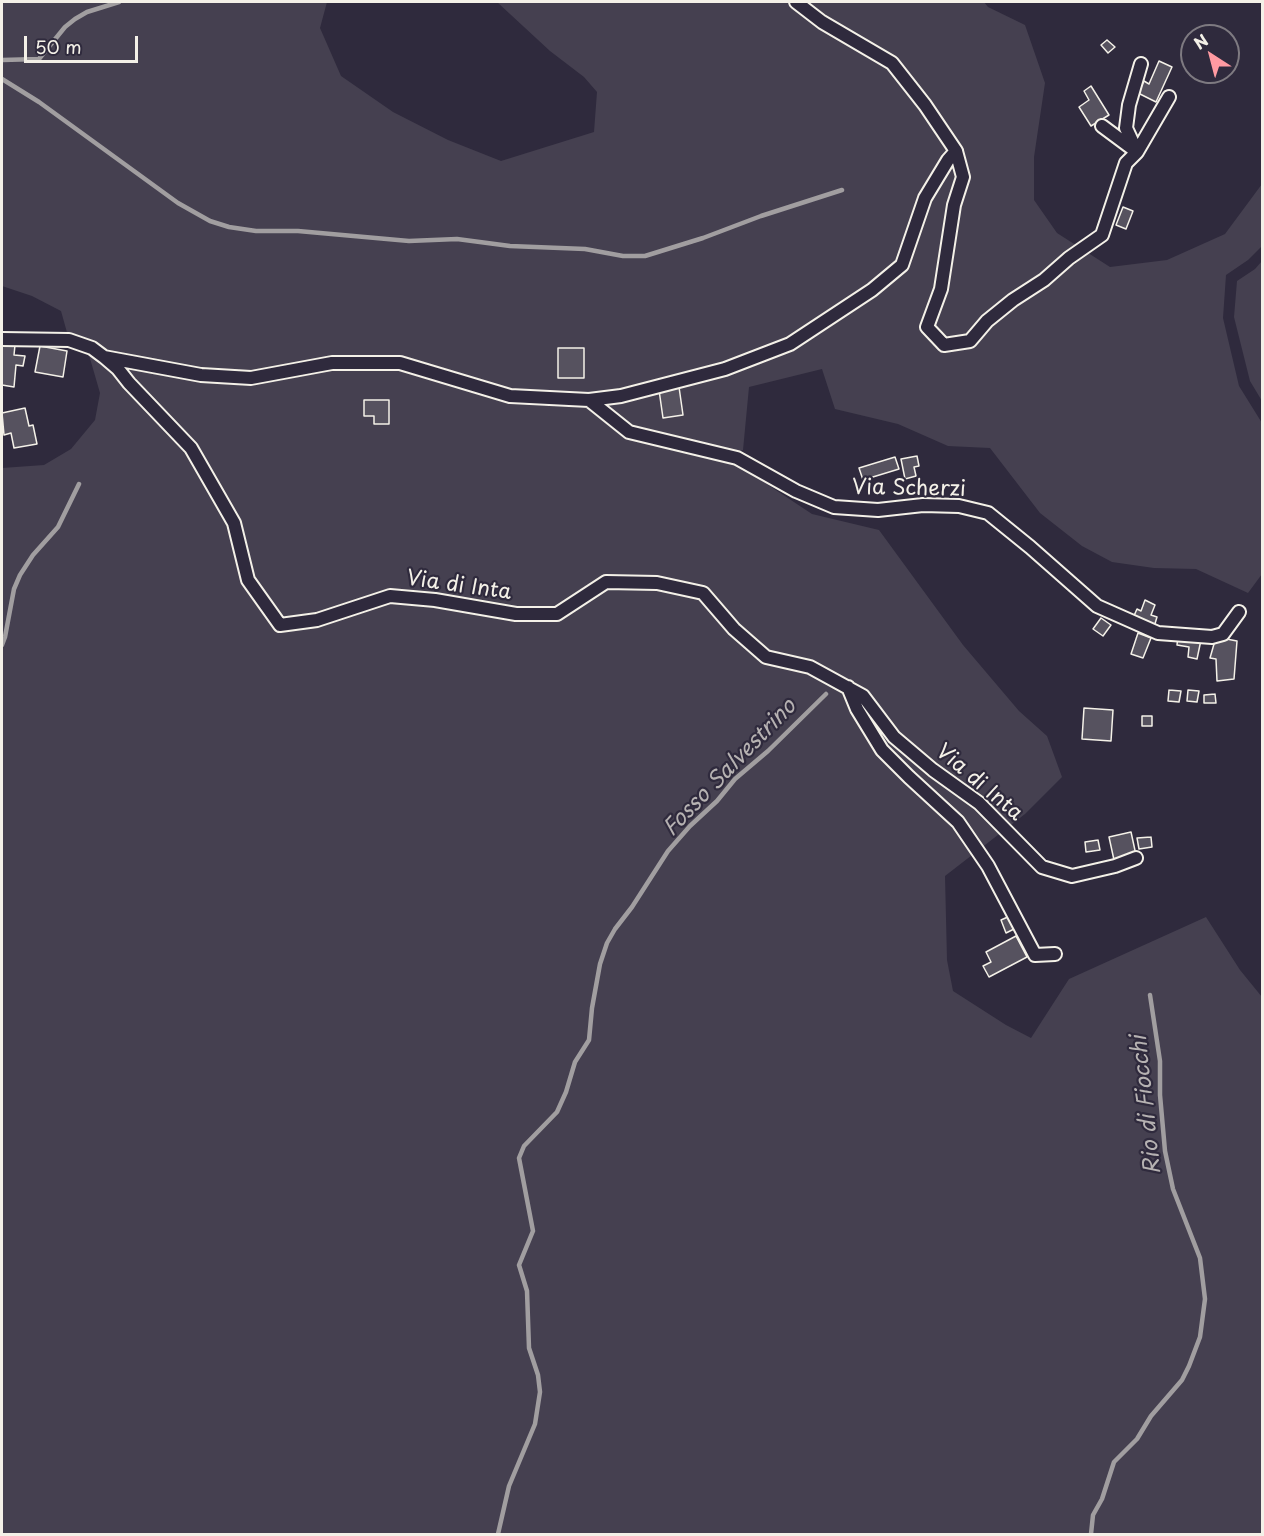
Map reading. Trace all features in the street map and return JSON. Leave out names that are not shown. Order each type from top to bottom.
[{"type":"street","points":[[796,2],[822,22],[892,63],[925,105],[956,151],[963,177],[954,206],[941,289],[927,327],[944,345],[970,341],[987,321],[1013,300],[1044,280],[1069,258],[1102,235],[1126,163],[1137,152],[1169,97]]},
{"type":"street","points":[[1137,152],[1126,128],[1129,105],[1141,64]]},
{"type":"street","points":[[1102,126],[1137,152]]},
{"type":"street","points":[[2,339],[69,340],[92,348],[104,357],[201,375],[251,378],[332,363],[400,363],[510,396],[589,400],[621,396],[715,372],[790,344],[872,290],[902,265],[925,198],[956,151]]},
{"type":"street","name":"Via di Inta","points":[[104,357],[118,369],[191,448],[234,523],[248,580],[280,625],[317,620],[390,596],[435,600],[516,614],[557,614],[606,582],[657,583],[703,593],[734,629],[766,657],[810,668],[863,696],[894,737],[933,770],[979,803],[1042,867],[1072,876],[1115,866],[1136,858]]},
{"type":"street","name":"Via Scherzi","points":[[589,400],[629,432],[737,458],[796,490],[834,507],[878,510],[923,505],[959,506],[988,513],[1097,606],[1158,633],[1212,637],[1223,634],[1239,612]]},
{"type":"street","name":"Via di Inta","points":[[848,687],[856,709],[882,750],[958,822],[988,866],[1035,955],[1055,954]]},
{"type":"shaded area","points":[[2,2],[327,2],[320,28],[341,76],[393,112],[448,140],[501,161],[594,132],[597,92],[584,77],[550,51],[497,2],[984,2],[988,7],[1025,25],[1045,83],[1034,157],[1034,200],[1057,233],[1110,267],[1167,260],[1225,234],[1262,184],[1262,246],[1248,260],[1226,275],[1223,318],[1239,386],[1262,423],[1262,574],[1248,593],[1196,569],[1154,568],[1112,562],[1082,546],[1040,513],[990,448],[948,446],[898,424],[835,409],[822,369],[749,387],[743,450],[735,453],[631,428],[589,394],[512,391],[401,357],[332,357],[251,372],[202,369],[107,352],[95,343],[68,336],[61,311],[32,296],[2,286]]},
{"type":"shaded area","points":[[1262,261],[1262,401],[1250,381],[1234,317],[1237,281],[1255,269]]},
{"type":"shaded area","points":[[89,355],[101,364],[200,382],[252,386],[333,370],[399,371],[509,404],[589,408],[627,437],[735,463],[812,514],[879,530],[963,645],[1019,711],[1047,736],[1062,777],[1025,814],[945,876],[947,960],[953,991],[1031,1038],[1069,979],[1206,917],[1240,970],[1262,997],[1262,1534],[2,1534],[2,468],[44,465],[71,449],[95,420],[100,393]]},
{"type":"building","points":[[1107,40],[1115,47],[1108,53],[1101,45]]},
{"type":"building","points":[[1159,61],[1172,67],[1156,102],[1138,93],[1144,81],[1149,84]]},
{"type":"building","points":[[1091,86],[1109,115],[1091,126],[1079,107],[1089,100],[1084,91]]},
{"type":"building","points":[[1123,207],[1133,211],[1126,229],[1116,225]]},
{"type":"building","points":[[2,344],[15,345],[14,355],[25,356],[23,366],[16,365],[14,387],[2,385]]},
{"type":"building","points":[[40,346],[67,351],[63,377],[35,372]]},
{"type":"building","points":[[558,348],[584,348],[584,378],[558,378]]},
{"type":"building","points":[[679,387],[683,415],[663,418],[659,390]]},
{"type":"building","points":[[364,400],[389,400],[389,424],[374,424],[374,416],[364,416]]},
{"type":"building","points":[[25,408],[29,426],[33,425],[37,444],[14,448],[11,433],[4,435],[2,413]]},
{"type":"building","points":[[917,456],[919,466],[914,467],[916,476],[905,479],[901,459]]},
{"type":"building","points":[[895,457],[899,469],[863,480],[859,468]]},
{"type":"building","points":[[1145,600],[1155,605],[1151,615],[1157,617],[1154,627],[1133,618],[1137,609],[1141,611]]},
{"type":"building","points":[[1101,618],[1111,625],[1103,636],[1093,629]]},
{"type":"building","points":[[1138,633],[1151,638],[1143,658],[1131,654]]},
{"type":"building","points":[[1178,636],[1201,640],[1197,659],[1188,657],[1189,647],[1177,645]]},
{"type":"building","points":[[1216,637],[1237,641],[1234,679],[1217,681],[1216,659],[1210,658]]},
{"type":"building","points":[[1169,690],[1181,691],[1179,702],[1168,701]]},
{"type":"building","points":[[1188,690],[1199,691],[1197,702],[1187,701]]},
{"type":"building","points":[[1215,694],[1216,703],[1204,703],[1204,695]]},
{"type":"building","points":[[1084,708],[1113,710],[1111,741],[1082,739]]},
{"type":"building","points":[[1142,716],[1152,716],[1152,726],[1142,726]]},
{"type":"building","points":[[1131,832],[1136,855],[1114,860],[1109,837]]},
{"type":"building","points":[[1151,837],[1152,847],[1139,849],[1137,838]]},
{"type":"building","points":[[1098,840],[1100,850],[1086,852],[1085,842]]},
{"type":"building","points":[[1010,916],[1016,928],[1006,933],[1001,920]]},
{"type":"building","points":[[1016,936],[1027,957],[989,977],[983,966],[991,962],[986,952]]},
{"type":"waterway","points":[[2,60],[39,59],[65,27],[75,19],[87,12],[119,2]]},
{"type":"waterway","points":[[2,79],[39,102],[178,203],[210,221],[229,227],[256,231],[298,231],[409,241],[457,239],[510,246],[585,249],[623,256],[645,256],[842,190]]},
{"type":"waterway","points":[[2,645],[14,589],[20,575],[33,555],[58,527],[79,484]]},
{"type":"waterway","name":"Fosso Salvestrino","points":[[498,1534],[509,1486],[535,1424],[540,1392],[538,1375],[529,1348],[527,1291],[519,1265],[533,1231],[519,1158],[524,1146],[557,1112],[575,1062],[589,1040],[600,964],[607,943],[615,929],[668,851],[690,826],[717,801],[735,779],[768,751],[826,694]]},
{"type":"waterway","name":"Rio di Fiocchi","points":[[1091,1534],[1093,1515],[1102,1499],[1114,1462],[1137,1439],[1151,1416],[1182,1380],[1189,1366],[1200,1337],[1205,1299],[1200,1258],[1173,1189],[1165,1151],[1160,1095],[1160,1061],[1150,995]]}]
